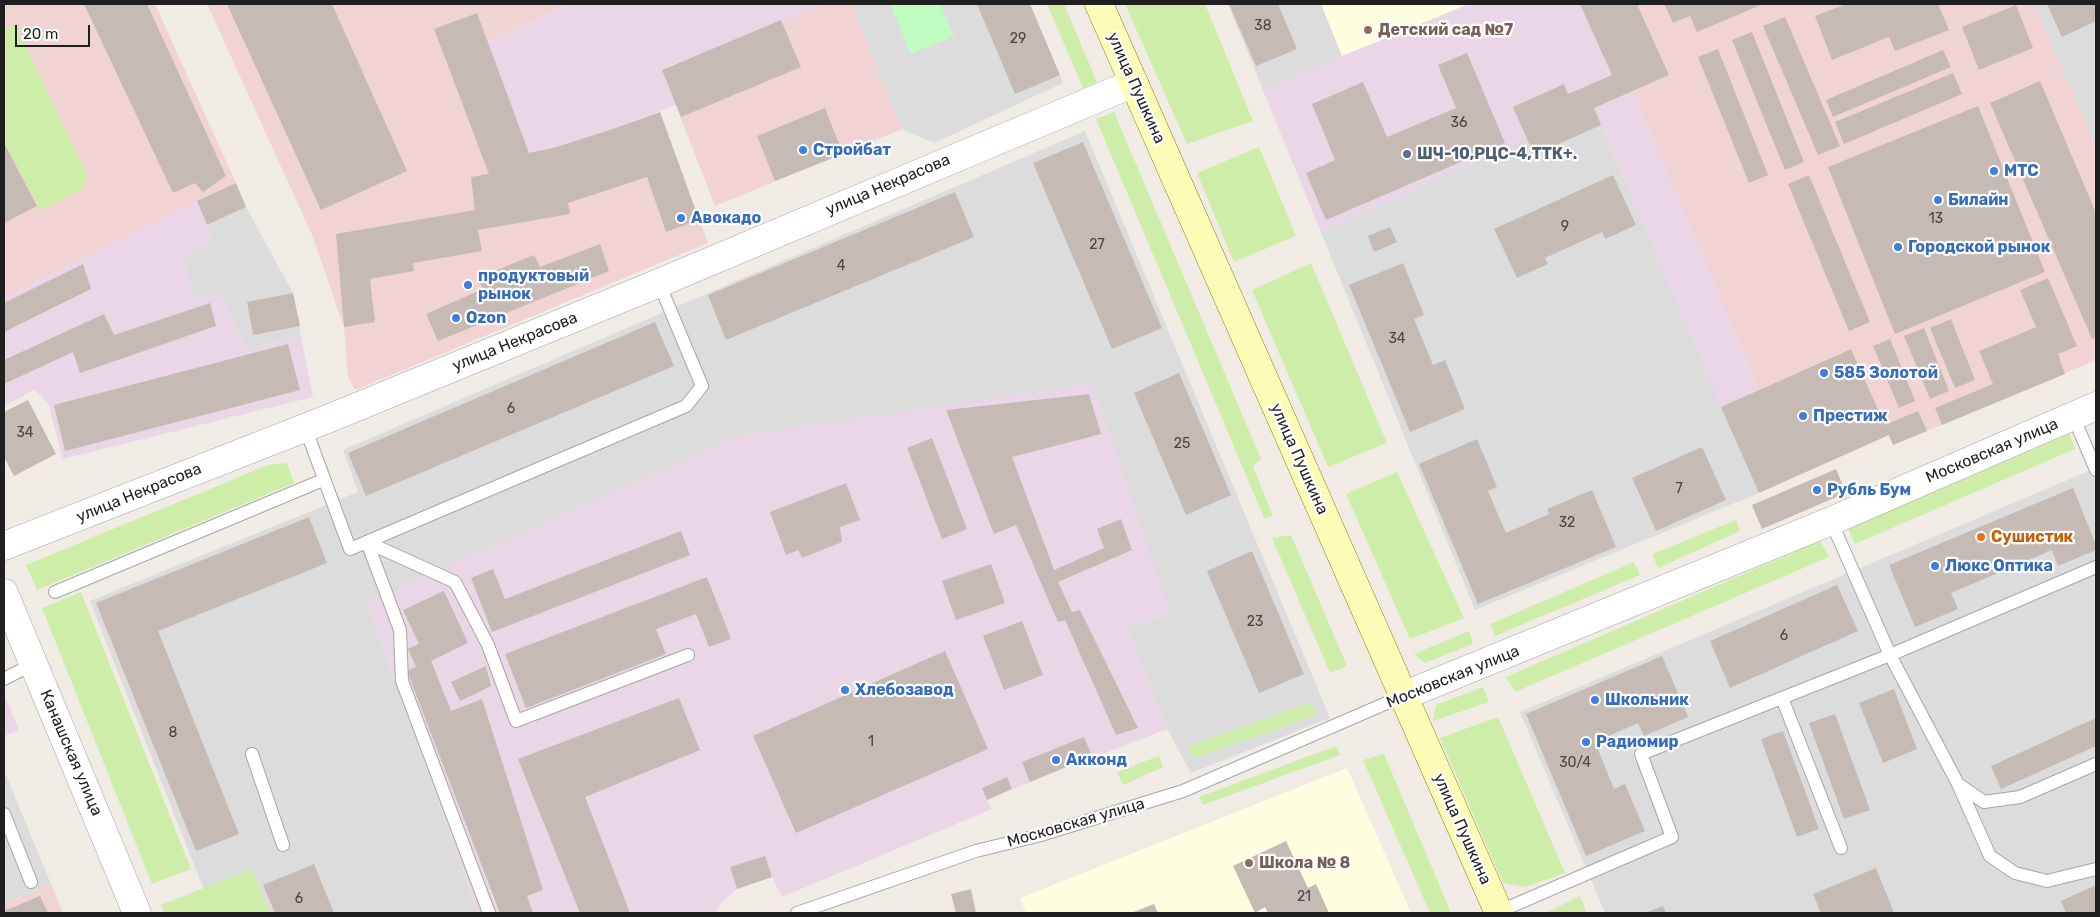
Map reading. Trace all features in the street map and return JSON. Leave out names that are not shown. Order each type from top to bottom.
[{"type":"main road","name":"улица Пушкина","points":[[1099,4],[1498,913]]},
{"type":"street","name":"улица Некрасова","points":[[4,546],[305,427],[659,283],[1134,83]]},
{"type":"street","name":"Московская улица","points":[[1403,696],[1831,521],[2084,411]]},
{"type":"street","name":"Канашская улица","points":[[4,593],[137,913]]},
{"type":"lane","points":[[305,427],[350,549],[686,406],[702,386],[659,283]]},
{"type":"lane","points":[[2084,411],[2096,470]]},
{"type":"lane","points":[[55,592],[323,480]]},
{"type":"lane","points":[[1831,521],[1890,655],[1958,784],[1990,856],[2015,873],[2047,881],[2096,869]]},
{"type":"lane","points":[[367,542],[455,582],[488,645],[516,721],[688,655]]},
{"type":"lane","points":[[367,542],[400,630],[402,681],[488,913]]},
{"type":"lane","points":[[1498,913],[1672,837],[1641,754],[1890,655],[2096,567]]},
{"type":"lane","points":[[4,679],[34,664]]},
{"type":"lane","name":"Московская улица","points":[[797,913],[976,851],[1041,835],[1183,791],[1403,696]]},
{"type":"lane","points":[[1782,698],[1841,848]]},
{"type":"lane","points":[[252,754],[283,845]]},
{"type":"lane","points":[[1958,784],[1984,802],[2020,797],[2096,764]]},
{"type":"lane","points":[[4,814],[32,882]]},
{"type":"shaded area","points":[[4,4],[155,4],[236,183],[4,297]]},
{"type":"shaded area","points":[[207,4],[568,4],[488,41],[613,129],[660,112],[708,243],[355,390],[348,377],[344,327],[312,235]]},
{"type":"shaded area","points":[[568,4],[826,4],[662,69],[676,105],[613,129],[553,148],[529,153],[488,41]]},
{"type":"shaded area","points":[[824,4],[852,4],[902,129],[715,206],[662,70]]},
{"type":"shaded area","points":[[852,4],[1030,4],[1063,83],[934,143],[902,129]]},
{"type":"shaded area","points":[[1228,4],[1637,4],[1669,75],[1601,125],[1759,493],[1475,610]]},
{"type":"shaded area","name":"Детский сад №7","points":[[1321,4],[1469,4],[1342,56]]},
{"type":"shaded area","points":[[1469,4],[1637,4],[1669,75],[1634,91],[1759,390],[1721,407],[1601,125],[1534,155],[1526,139],[1321,232],[1263,89]]},
{"type":"shaded area","name":"Городской рынок","points":[[1637,4],[2034,4],[2096,146],[2096,360],[1893,445],[1851,349],[1759,390],[1633,91],[1669,75]]},
{"type":"shaded area","points":[[2034,4],[2096,4],[2096,146]]},
{"type":"shaded area","points":[[1085,131],[1330,718],[1191,773],[1167,729],[1126,627],[1171,613],[367,602],[478,913],[213,913],[90,601],[358,492],[343,450]]},
{"type":"shaded area","points":[[197,201],[214,243],[183,257],[194,300],[219,290],[246,350],[301,336],[313,397],[63,459],[48,403],[34,390],[4,406],[4,297]]},
{"type":"shaded area","points":[[246,207],[293,293],[301,336],[246,350],[219,290],[194,300],[183,257],[213,243],[207,225]]},
{"type":"shaded area","points":[[1092,384],[1171,613],[1126,627],[1167,729],[1012,789],[987,800],[992,809],[782,897],[772,877],[737,889],[721,903],[716,913],[478,913],[367,602],[737,436]]},
{"type":"shaded area","points":[[2096,468],[2096,913],[1605,913],[1520,712]]},
{"type":"shaded area","points":[[4,694],[19,730],[4,736]]},
{"type":"shaded area","name":"Школа № 8","points":[[1347,768],[1411,913],[1026,913],[1020,898]]},
{"type":"shaded area","points":[[4,770],[51,884],[4,904]]},
{"type":"shaded area","points":[[51,884],[63,913],[4,913],[4,904]]},
{"type":"green space","points":[[890,4],[940,4],[954,36],[911,54]]},
{"type":"green space","points":[[1047,4],[1064,4],[1097,82],[1083,88]]},
{"type":"green space","points":[[1125,4],[1205,4],[1253,121],[1187,144]]},
{"type":"green space","points":[[15,23],[88,177],[82,189],[41,211],[4,143],[4,29]]},
{"type":"green space","points":[[1114,112],[1261,459],[1253,466],[1273,516],[1264,518],[1096,119]]},
{"type":"green space","points":[[1259,147],[1296,236],[1234,262],[1197,173]]},
{"type":"green space","points":[[1311,263],[1387,443],[1328,467],[1252,290]]},
{"type":"green space","points":[[2069,432],[2075,449],[1855,544],[1848,528]]},
{"type":"green space","points":[[287,463],[294,483],[37,590],[26,565],[268,465]]},
{"type":"green space","points":[[1397,472],[1464,618],[1410,639],[1346,494]]},
{"type":"green space","points":[[1736,520],[1740,531],[1658,568],[1652,554]]},
{"type":"green space","points":[[1291,535],[1347,666],[1330,673],[1272,538]]},
{"type":"green space","points":[[1820,541],[1829,557],[1515,692],[1506,677]]},
{"type":"green space","points":[[1634,562],[1640,575],[1495,636],[1490,624]]},
{"type":"green space","points":[[81,592],[191,869],[152,884],[42,608]]},
{"type":"green space","points":[[1469,631],[1473,644],[1425,663],[1414,654]]},
{"type":"green space","points":[[1483,687],[1489,702],[1433,721],[1436,705]]},
{"type":"green space","points":[[1311,702],[1316,715],[1194,758],[1187,747]]},
{"type":"green space","points":[[1498,717],[1565,873],[1525,887],[1503,883],[1440,738]]},
{"type":"green space","points":[[1336,746],[1340,755],[1203,805],[1199,797]]},
{"type":"green space","points":[[1384,754],[1451,913],[1430,913],[1363,760]]},
{"type":"green space","points":[[1159,756],[1163,767],[1123,785],[1117,772]]},
{"type":"green space","points":[[252,869],[270,913],[164,913],[161,905]]},
{"type":"green space","points":[[1580,896],[1587,913],[1546,913]]},
{"type":"building","points":[[84,4],[147,4],[226,176],[203,192],[195,183],[173,193]]},
{"type":"building","points":[[227,4],[332,4],[407,171],[321,210]]},
{"type":"building","points":[[977,4],[1030,4],[1060,75],[1015,94]]},
{"type":"building","points":[[1229,4],[1278,4],[1297,49],[1256,66]]},
{"type":"building","points":[[1580,4],[1637,4],[1669,75],[1594,108],[1601,125],[1534,155],[1513,107],[1564,84],[1568,94],[1612,75]]},
{"type":"building","points":[[1664,4],[1763,4],[1697,32],[1690,16],[1673,23]]},
{"type":"building","points":[[1846,4],[1938,4],[1949,30],[1895,51],[1889,37],[1832,60],[1815,16]]},
{"type":"building","points":[[2047,4],[2096,4],[2096,21],[2062,37]]},
{"type":"building","points":[[2016,5],[2033,48],[1979,70],[1962,27]]},
{"type":"building","points":[[477,13],[529,153],[553,148],[660,112],[699,220],[666,232],[647,177],[568,203],[570,214],[478,230],[482,251],[413,263],[414,271],[370,279],[375,322],[344,327],[336,234],[475,210],[471,177],[489,174],[434,29]]},
{"type":"building","points":[[1785,17],[1840,146],[1818,155],[1763,26]]},
{"type":"building","points":[[781,20],[801,67],[681,117],[662,70]]},
{"type":"building","points":[[1752,32],[1804,162],[1785,170],[1732,40]]},
{"type":"building","points":[[1718,49],[1768,175],[1749,183],[1698,57]]},
{"type":"building","points":[[1943,50],[1951,67],[1833,117],[1826,100]]},
{"type":"building","points":[[1467,53],[1505,143],[1326,220],[1306,173],[1335,160],[1312,104],[1363,82],[1387,137],[1456,108],[1438,65]]},
{"type":"building","points":[[1953,73],[1962,94],[1844,144],[1835,122]]},
{"type":"building","points":[[2040,81],[2096,213],[2096,337],[2092,339],[1990,103]]},
{"type":"building","points":[[1978,106],[2045,272],[1895,334],[1828,167]]},
{"type":"building","points":[[825,108],[843,154],[775,181],[757,136]]},
{"type":"building","points":[[1083,142],[1162,328],[1112,349],[1033,163]]},
{"type":"building","points":[[4,143],[37,206],[4,223]]},
{"type":"building","points":[[1613,175],[1636,225],[1605,239],[1602,232],[1545,258],[1548,264],[1517,278],[1494,229]]},
{"type":"building","points":[[1809,175],[1870,322],[1849,331],[1788,184]]},
{"type":"building","points":[[236,183],[246,207],[207,225],[197,201]]},
{"type":"building","points":[[955,192],[974,237],[726,340],[708,295]]},
{"type":"building","points":[[1390,227],[1397,242],[1374,252],[1368,236]]},
{"type":"building","points":[[600,244],[609,271],[438,341],[426,314],[483,289],[477,278],[534,255],[540,267]]},
{"type":"building","points":[[1403,263],[1424,315],[1414,319],[1433,365],[1445,360],[1465,409],[1410,432],[1349,285]]},
{"type":"building","points":[[83,264],[91,289],[4,332],[4,303]]},
{"type":"building","points":[[2048,278],[2077,346],[2058,354],[2065,374],[1942,425],[1935,408],[1993,384],[1979,351],[2036,327],[2020,290]]},
{"type":"building","points":[[293,293],[300,326],[253,335],[247,302]]},
{"type":"building","points":[[210,303],[216,326],[80,373],[73,352],[4,384],[4,360],[104,314],[114,335]]},
{"type":"building","points":[[1951,319],[1975,380],[1955,388],[1930,328]]},
{"type":"building","points":[[655,322],[674,366],[366,496],[348,453]]},
{"type":"building","points":[[1924,328],[1949,391],[1930,399],[1904,336]]},
{"type":"building","points":[[1890,339],[1915,401],[1899,408],[1873,346]]},
{"type":"building","points":[[288,344],[300,390],[65,451],[54,405]]},
{"type":"building","name":"Престиж","points":[[1851,349],[1885,425],[1918,411],[1927,431],[1893,445],[1889,435],[1759,493],[1721,407]]},
{"type":"building","points":[[1179,373],[1231,495],[1186,515],[1134,393]]},
{"type":"building","points":[[1089,394],[1101,434],[1012,457],[1054,570],[1104,548],[1097,529],[1121,519],[1132,550],[1058,582],[1072,612],[1080,610],[1138,728],[1116,735],[1065,620],[1058,622],[1016,525],[994,534],[946,410]]},
{"type":"building","points":[[28,400],[56,454],[14,476],[4,457],[4,412]]},
{"type":"building","points":[[932,438],[967,529],[942,539],[907,448]]},
{"type":"building","points":[[1477,439],[1497,487],[1488,491],[1506,533],[1549,514],[1547,509],[1592,490],[1616,547],[1478,604],[1419,464]]},
{"type":"building","points":[[1702,447],[1726,500],[1656,531],[1632,478]]},
{"type":"building","points":[[1836,469],[1846,493],[1762,529],[1752,505]]},
{"type":"building","points":[[846,483],[860,520],[840,527],[842,542],[802,558],[798,550],[786,555],[770,512]]},
{"type":"building","points":[[2073,488],[2096,545],[2096,550],[2058,566],[2052,550],[1951,593],[1958,609],[1915,627],[1889,565]]},
{"type":"building","points":[[309,517],[327,563],[158,631],[239,834],[196,851],[96,603]]},
{"type":"building","points":[[681,531],[690,555],[492,632],[471,578],[493,569],[505,599]]},
{"type":"building","points":[[1252,551],[1304,674],[1259,693],[1207,571]]},
{"type":"building","points":[[991,564],[1005,603],[956,620],[942,581]]},
{"type":"building","points":[[707,577],[731,639],[709,647],[696,614],[656,629],[666,654],[526,708],[505,654]]},
{"type":"building","points":[[1837,585],[1858,631],[1730,688],[1710,641]]},
{"type":"building","points":[[444,591],[468,643],[431,661],[451,711],[482,699],[543,890],[527,896],[533,913],[500,913],[407,671],[416,667],[408,649],[419,644],[403,610]]},
{"type":"building","points":[[1022,621],[1043,675],[1004,690],[983,636]]},
{"type":"building","points":[[945,651],[988,749],[796,833],[753,736]]},
{"type":"building","points":[[1662,656],[1688,717],[1644,736],[1638,723],[1595,742],[1614,789],[1625,784],[1645,831],[1586,856],[1526,714]]},
{"type":"building","points":[[486,666],[491,686],[460,701],[451,682]]},
{"type":"building","points":[[1894,689],[1917,749],[1883,763],[1859,703]]},
{"type":"building","points":[[679,698],[700,750],[585,797],[630,913],[580,913],[518,759]]},
{"type":"building","points":[[1835,714],[1870,810],[1844,819],[1809,723]]},
{"type":"building","points":[[2096,718],[2096,746],[2001,789],[1991,766]]},
{"type":"building","points":[[1783,731],[1819,829],[1797,837],[1761,739]]},
{"type":"building","points":[[1084,737],[1092,756],[1030,782],[1022,762]]},
{"type":"building","points":[[1007,777],[1012,789],[987,800],[982,788]]},
{"type":"building","points":[[1286,841],[1308,888],[1316,884],[1329,913],[1268,913],[1265,907],[1255,913],[1233,866]]},
{"type":"building","points":[[765,856],[772,877],[737,889],[730,867]]},
{"type":"building","points":[[314,864],[334,913],[275,913],[263,885]]},
{"type":"building","points":[[1876,868],[1894,913],[1821,913],[1813,894]]},
{"type":"building","points":[[2096,885],[2096,913],[2066,913],[2061,901]]},
{"type":"building","points":[[971,889],[976,913],[956,913],[951,894]]},
{"type":"building","points":[[40,896],[48,913],[4,913],[4,911]]},
{"type":"building","points":[[1154,904],[1158,913],[1131,913]]},
{"type":"building","points":[[1663,906],[1666,913],[1645,913]]},
{"type":"place","name":"Детский сад №7","points":[[1368,30]]},
{"type":"place","name":"Стройбат","points":[[803,150]]},
{"type":"place","name":"ШЧ-10,РЦС-4,ТТК+.","points":[[1407,154]]},
{"type":"place","name":"МТС","points":[[1994,171]]},
{"type":"place","name":"Билайн","points":[[1938,200]]},
{"type":"place","name":"Авокадо","points":[[681,218]]},
{"type":"place","name":"Городской рынок","points":[[1898,247]]},
{"type":"place","name":"продуктовый рынок","points":[[468,285]]},
{"type":"place","name":"Ozon","points":[[456,318]]},
{"type":"place","name":"585 Золотой","points":[[1824,373]]},
{"type":"place","name":"Престиж","points":[[1803,416]]},
{"type":"place","name":"Рубль Бум","points":[[1817,490]]},
{"type":"place","name":"Сушистик","points":[[1981,537]]},
{"type":"place","name":"Люкс Оптика","points":[[1935,566]]},
{"type":"place","name":"Хлебозавод","points":[[845,690]]},
{"type":"place","name":"Школьник","points":[[1595,700]]},
{"type":"place","name":"Радиомир","points":[[1586,742]]},
{"type":"place","name":"Акконд","points":[[1056,760]]},
{"type":"place","name":"Школа № 8","points":[[1249,863]]}]
